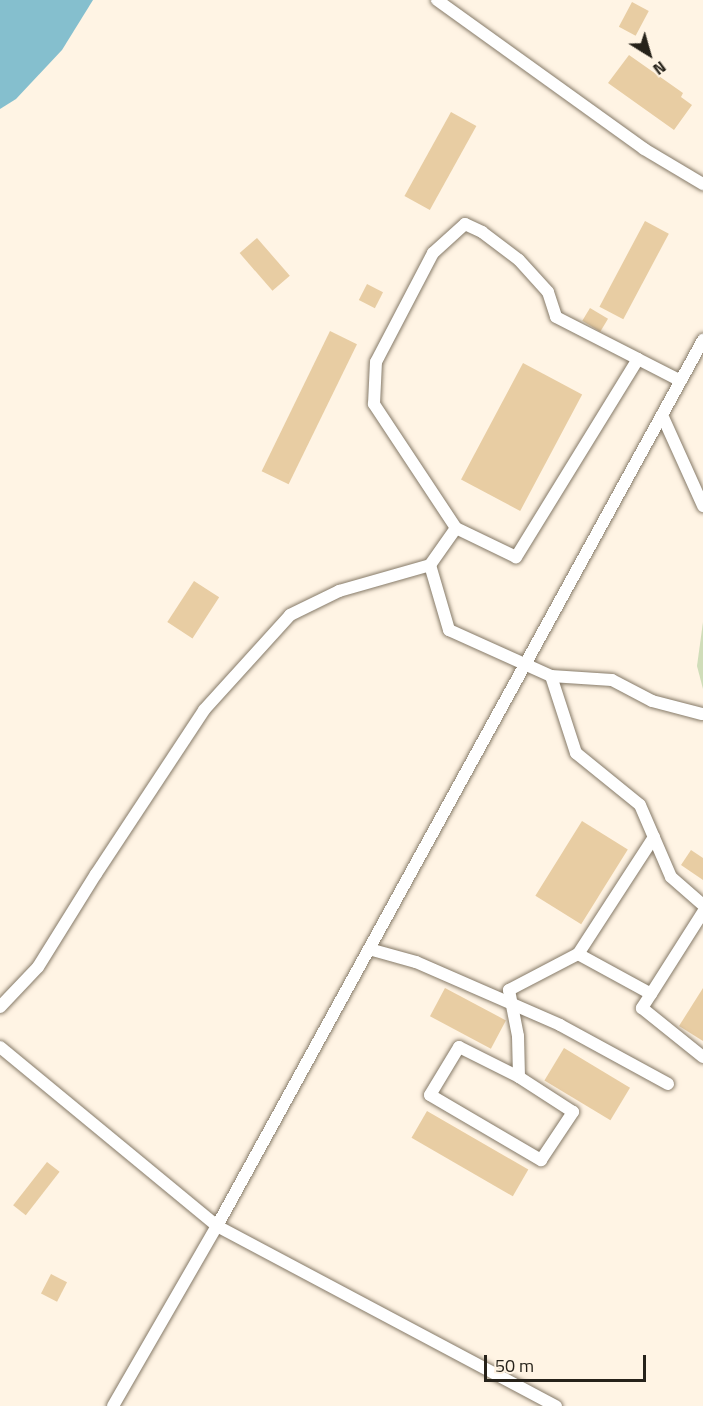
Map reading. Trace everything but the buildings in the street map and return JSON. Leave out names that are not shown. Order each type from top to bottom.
[{"type":"lane","points":[[437,0],[644,149],[703,184]]},
{"type":"lane","points":[[638,359],[516,557],[456,528],[374,404],[376,362],[433,253],[465,224],[482,232],[519,260],[548,292],[556,317],[681,381]]},
{"type":"lane","points":[[113,1406],[218,1226],[703,340]]},
{"type":"lane","points":[[662,415],[703,506]]},
{"type":"lane","points":[[0,1007],[38,967],[204,710],[290,615],[339,591],[430,565],[456,528]]},
{"type":"lane","points":[[430,565],[449,630],[551,676],[612,680],[652,701],[702,714]]},
{"type":"lane","points":[[551,676],[576,753],[640,804],[671,877],[703,905]]},
{"type":"lane","points":[[519,1077],[518,1036],[509,990],[578,954],[654,837]]},
{"type":"lane","points":[[703,912],[642,1008],[703,1057]]},
{"type":"lane","points":[[369,949],[416,962],[560,1025],[668,1084]]},
{"type":"lane","points":[[578,954],[651,994]]},
{"type":"lane","points":[[0,1047],[218,1226],[556,1406]]},
{"type":"lane","points":[[459,1047],[519,1077],[573,1112],[541,1160],[430,1095],[459,1047]]},
{"type":"green space","points":[[703,622],[703,689],[697,666]]},
{"type":"water","points":[[0,0],[93,0],[62,50],[16,99],[0,109]]}]
